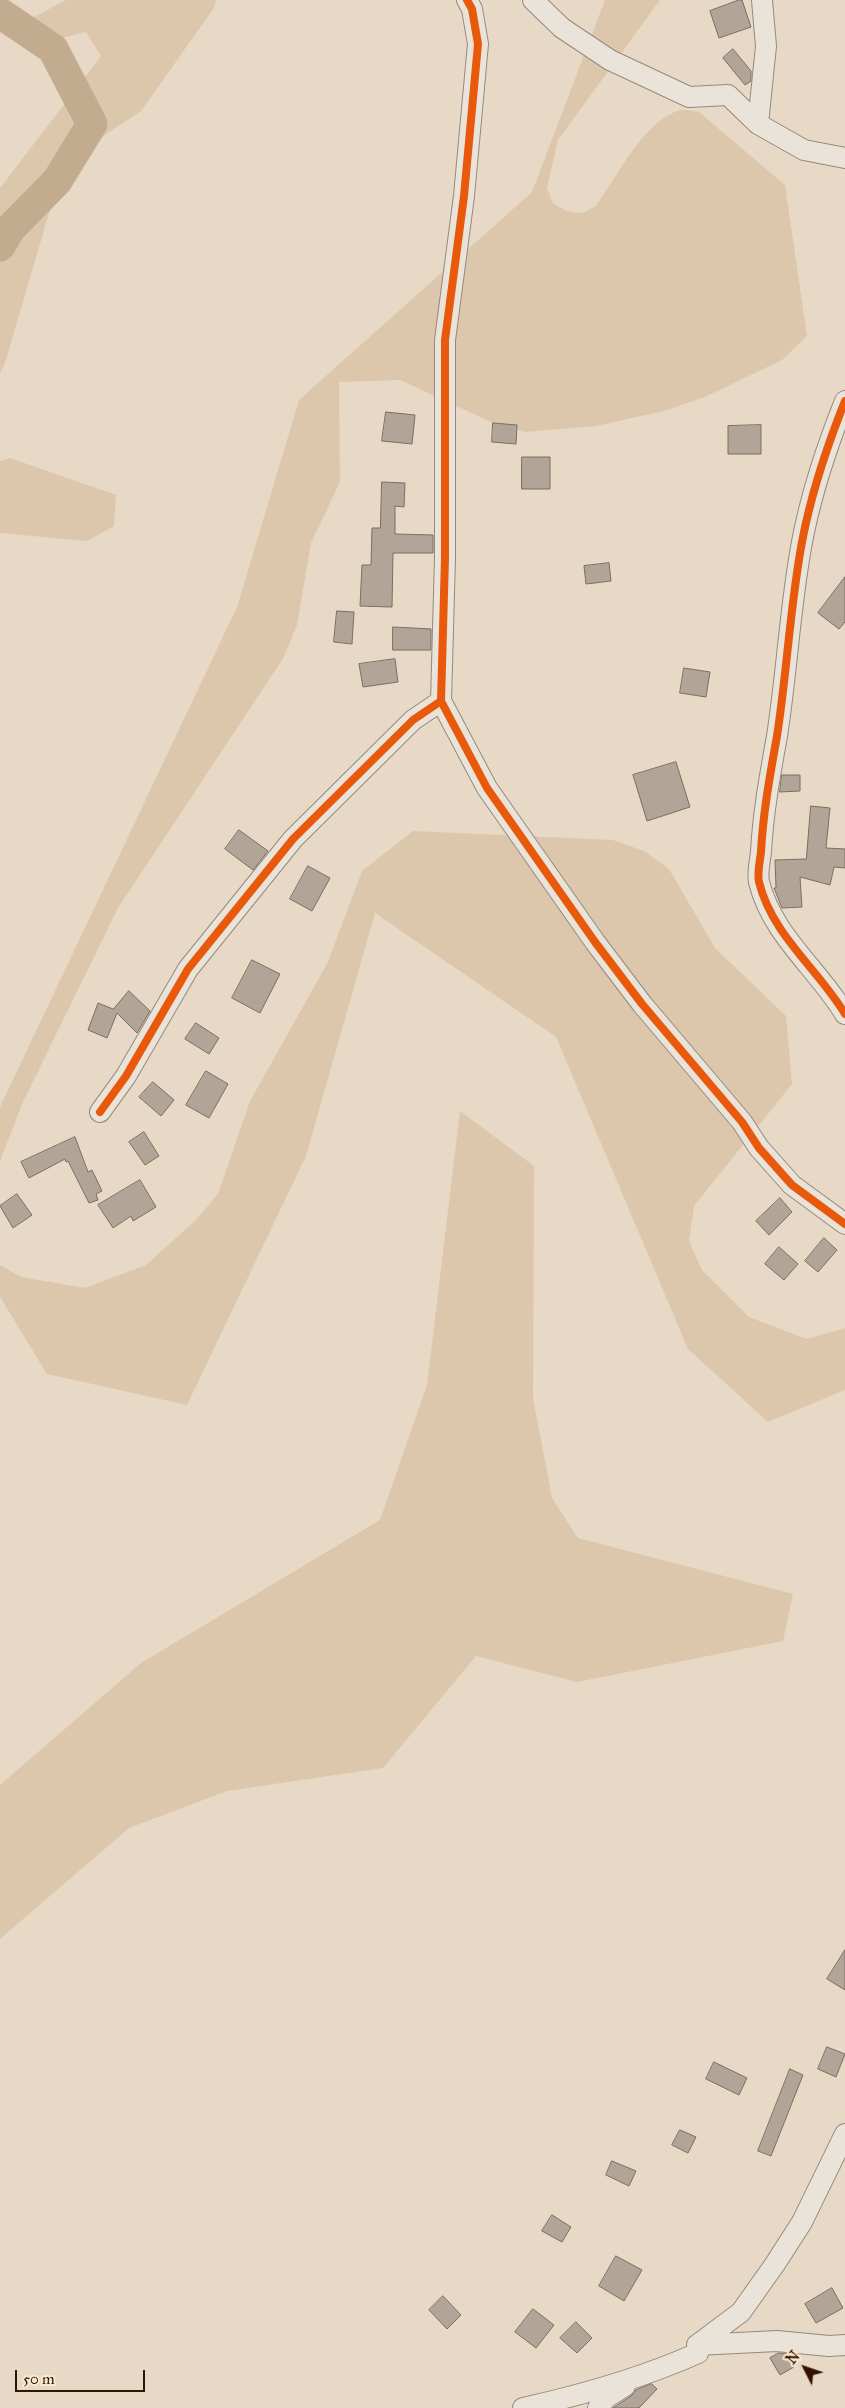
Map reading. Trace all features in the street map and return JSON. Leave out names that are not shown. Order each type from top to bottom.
[{"type":"street","points":[[467,0],[472,9],[478,44],[464,196],[445,340],[445,558],[441,701],[487,788],[595,942],[642,1004],[742,1122],[758,1148],[792,1184],[845,1224]]},
{"type":"street","points":[[533,0],[562,28],[610,60],[689,97],[728,96],[758,124],[804,150],[845,158]]},
{"type":"street","points":[[758,124],[766,46],[762,0]]},
{"type":"street","points":[[845,401],[812,496],[802,542],[787,645],[781,709],[763,823],[759,880],[768,909],[786,939],[835,997],[845,1014]]},
{"type":"street","points":[[100,1112],[126,1076],[188,969],[293,840],[413,720],[441,701]]},
{"type":"street","points":[[696,2345],[741,2312],[775,2264],[802,2222],[845,2134]]},
{"type":"street","points":[[696,2345],[777,2341],[830,2346],[845,2345]]},
{"type":"street","points":[[523,2408],[576,2396],[675,2363],[698,2353],[696,2345]]},
{"type":"street","points":[[598,2408],[606,2398],[647,2372]]},
{"type":"shaded area","points":[[66,0],[216,0],[214,8],[141,111],[64,162],[5,363],[0,373],[0,188],[101,56],[86,32],[54,40],[32,18]]},
{"type":"shaded area","points":[[605,0],[660,0],[558,140],[547,188],[553,203],[566,211],[582,213],[596,206],[632,151],[655,125],[667,116],[680,110],[699,112],[785,185],[807,336],[782,360],[705,397],[664,411],[596,426],[526,432],[493,423],[400,380],[339,382],[340,482],[311,543],[297,625],[284,657],[118,908],[23,1102],[0,1161],[0,1107],[237,607],[299,400],[532,192]]},
{"type":"shaded area","points":[[10,458],[116,495],[114,526],[87,541],[0,533],[0,461]]},
{"type":"shaded area","points":[[413,831],[613,840],[644,851],[669,869],[715,948],[786,1016],[792,1084],[694,1206],[689,1241],[702,1270],[749,1317],[807,1339],[845,1328],[845,1390],[768,1422],[688,1349],[556,1037],[375,913],[306,1156],[187,1405],[47,1374],[0,1297],[0,1265],[21,1277],[85,1288],[146,1265],[196,1220],[218,1194],[250,1101],[328,962],[362,871]]},
{"type":"shaded area","points":[[460,1111],[534,1166],[533,1398],[552,1498],[578,1538],[793,1594],[783,1641],[577,1682],[476,1656],[383,1768],[227,1791],[129,1828],[0,1939],[0,1785],[141,1663],[380,1520],[427,1385]]},
{"type":"building","points":[[742,0],[751,27],[719,38],[710,11]]},
{"type":"building","points":[[733,49],[751,71],[751,81],[745,85],[723,58]]},
{"type":"building","points":[[386,412],[415,415],[412,444],[382,441]]},
{"type":"building","points":[[493,423],[517,425],[516,444],[492,442]]},
{"type":"building","points":[[761,425],[761,454],[728,454],[728,426]]},
{"type":"building","points":[[522,457],[550,457],[550,489],[522,489]]},
{"type":"building","points":[[382,482],[405,483],[404,507],[395,506],[395,534],[433,535],[433,553],[393,553],[392,607],[360,606],[362,565],[371,565],[372,528],[380,528]]},
{"type":"building","points":[[609,563],[611,581],[586,584],[584,566]]},
{"type":"building","points":[[845,577],[845,622],[839,629],[818,613]]},
{"type":"building","points":[[337,611],[354,612],[352,644],[334,642]]},
{"type":"building","points":[[393,627],[431,629],[431,650],[393,650]]},
{"type":"building","points":[[395,659],[398,682],[363,687],[359,664]]},
{"type":"building","points":[[684,668],[710,672],[706,697],[680,693]]},
{"type":"building","points":[[676,762],[690,807],[647,821],[633,775]]},
{"type":"building","points":[[782,775],[800,775],[800,791],[780,792]]},
{"type":"building","points":[[811,806],[830,808],[826,848],[845,849],[845,868],[834,867],[830,885],[800,877],[802,907],[782,908],[774,888],[776,888],[775,860],[806,859]]},
{"type":"building","points":[[239,830],[268,851],[253,870],[225,849]]},
{"type":"building","points":[[308,866],[330,878],[312,911],[290,899]]},
{"type":"building","points":[[252,960],[280,974],[260,1013],[232,998]]},
{"type":"building","points":[[129,991],[150,1011],[137,1033],[117,1013],[107,1038],[88,1030],[98,1003],[113,1009]]},
{"type":"building","points":[[196,1023],[219,1038],[209,1054],[185,1039]]},
{"type":"building","points":[[206,1071],[228,1084],[209,1118],[186,1105]]},
{"type":"building","points":[[153,1082],[174,1100],[161,1116],[139,1097]]},
{"type":"building","points":[[144,1132],[159,1156],[145,1165],[129,1142]]},
{"type":"building","points":[[75,1137],[88,1172],[92,1170],[102,1191],[96,1194],[98,1200],[89,1203],[68,1161],[66,1162],[65,1159],[29,1178],[21,1162]]},
{"type":"building","points":[[140,1180],[156,1207],[133,1221],[131,1216],[113,1228],[98,1205]]},
{"type":"building","points":[[17,1194],[32,1215],[13,1228],[0,1206]]},
{"type":"building","points":[[780,1198],[792,1212],[769,1235],[756,1221]]},
{"type":"building","points":[[824,1238],[837,1250],[818,1272],[805,1261]]},
{"type":"building","points":[[779,1247],[798,1264],[784,1280],[765,1264]]},
{"type":"building","points":[[845,1950],[845,1990],[827,1979]]},
{"type":"building","points":[[827,2047],[845,2054],[836,2077],[818,2069]]},
{"type":"building","points":[[714,2062],[747,2078],[739,2095],[706,2079]]},
{"type":"building","points":[[790,2069],[803,2075],[771,2156],[758,2151]]},
{"type":"building","points":[[680,2130],[696,2137],[688,2153],[672,2145]]},
{"type":"building","points":[[612,2161],[636,2171],[629,2186],[606,2175]]},
{"type":"building","points":[[552,2215],[571,2227],[562,2242],[542,2231]]},
{"type":"building","points":[[616,2256],[642,2270],[624,2301],[599,2286]]},
{"type":"building","points":[[832,2288],[843,2308],[816,2323],[805,2304]]},
{"type":"building","points":[[443,2296],[461,2315],[447,2329],[429,2310]]},
{"type":"building","points":[[533,2309],[554,2325],[536,2348],[515,2332]]},
{"type":"building","points":[[576,2322],[592,2338],[577,2353],[560,2338]]},
{"type":"building","points":[[779,2353],[787,2354],[794,2367],[780,2375],[770,2358]]},
{"type":"building","points":[[652,2384],[657,2389],[639,2408],[613,2408],[631,2396],[636,2390]]},
{"type":"waterway","points":[[0,13],[53,49],[92,124],[57,181],[10,229],[0,246]]},
{"type":"cycle path","points":[[467,0],[472,9],[478,44],[464,196],[445,340],[445,558],[441,701],[487,788],[595,942],[642,1004],[742,1122],[759,1148],[792,1185],[845,1224]]},
{"type":"cycle path","points":[[845,401],[820,470],[802,542],[794,590],[780,712],[765,808],[758,875],[765,901],[774,919],[845,1014]]},
{"type":"cycle path","points":[[100,1112],[126,1076],[188,969],[293,839],[413,720],[441,701]]}]
